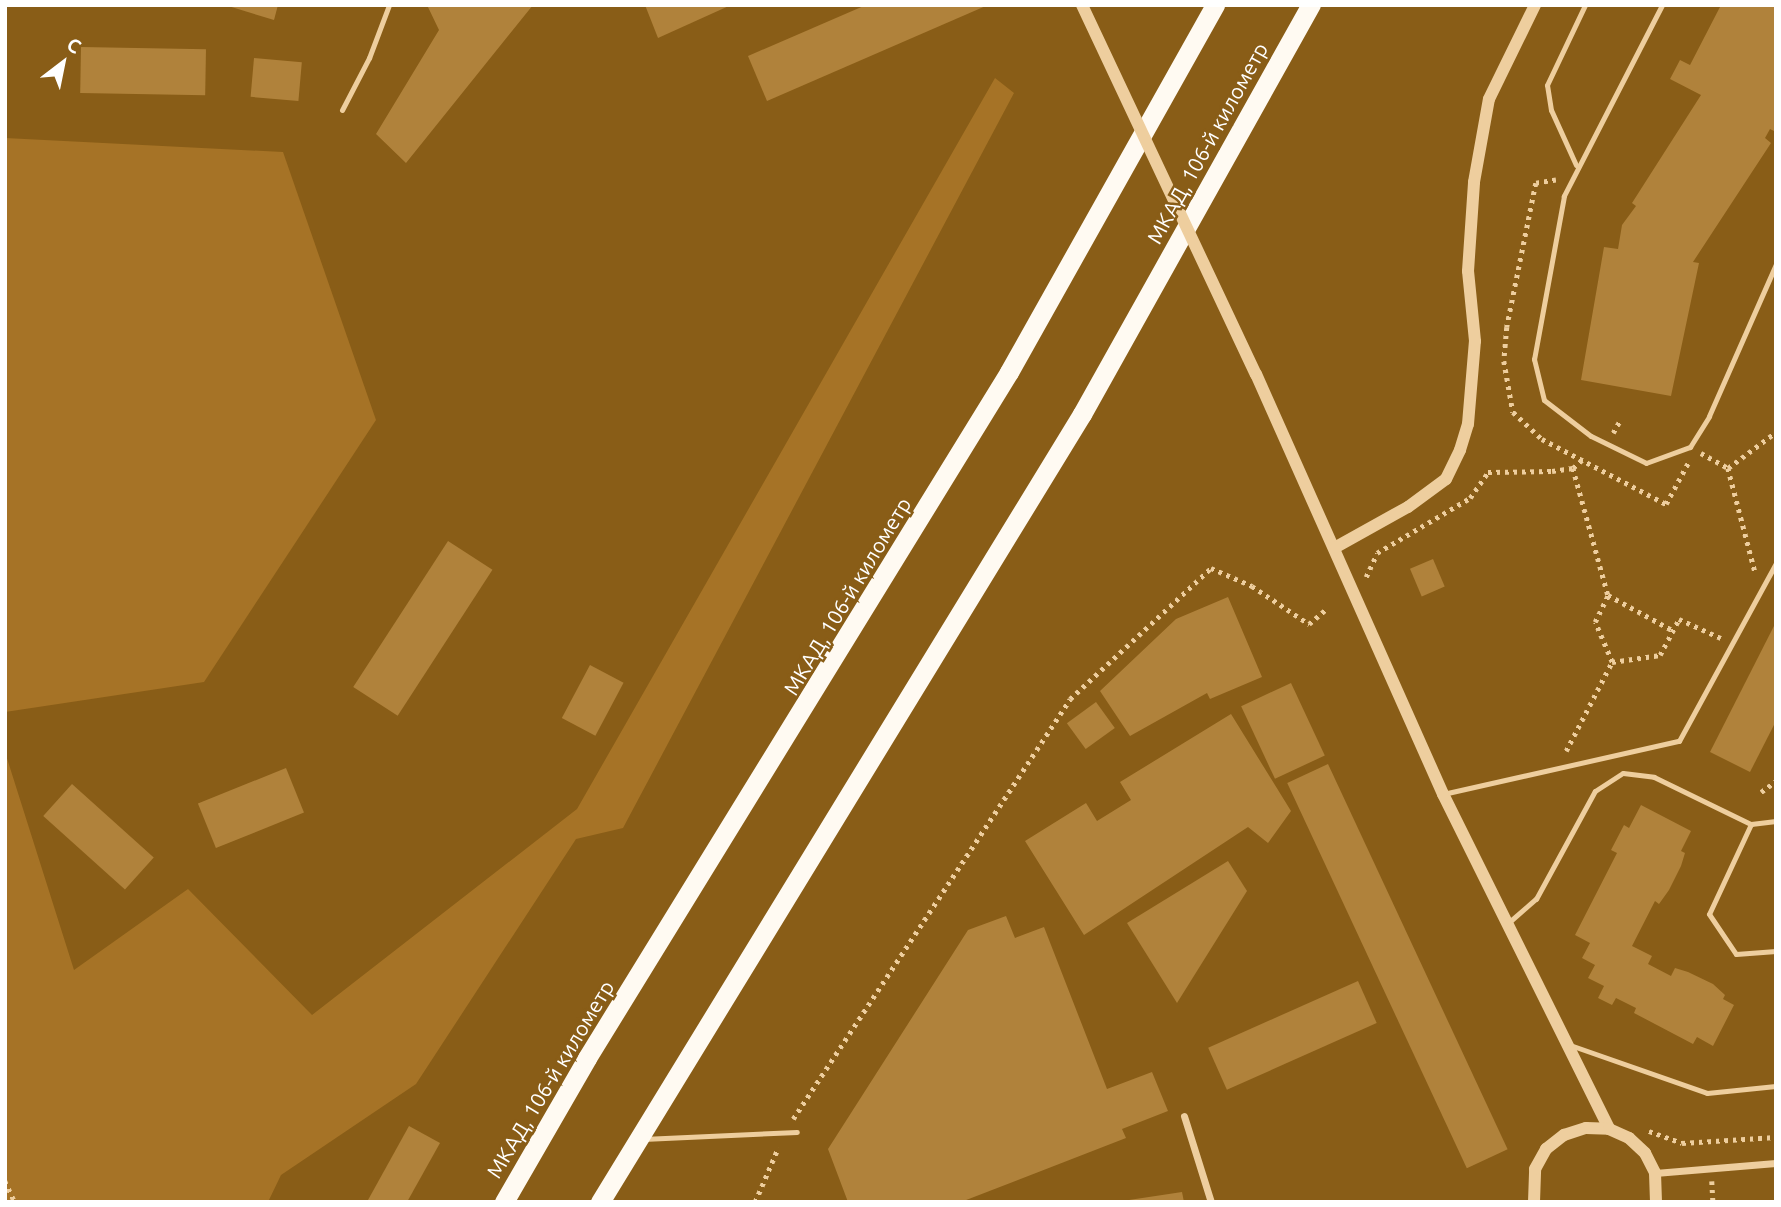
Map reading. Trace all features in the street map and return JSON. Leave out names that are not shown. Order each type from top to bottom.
[{"type":"highway","name":"МКАД, 106-й километр","points":[[504,1202],[587,1058],[1002,384],[1215,5]]},
{"type":"highway","name":"МКАД, 106-й километр","points":[[600,1202],[1082,414],[1311,5]]},
{"type":"street","points":[[1082,5],[1336,548],[1443,794],[1570,1045],[1609,1129]]},
{"type":"street","points":[[1336,548],[1409,507],[1446,479],[1460,450],[1468,424],[1475,341],[1468,271],[1474,183],[1489,99],[1535,5]]},
{"type":"street","points":[[1184,1116],[1211,1202]]},
{"type":"street","points":[[1534,1202],[1535,1169],[1546,1149],[1575,1131],[1609,1129],[1629,1138],[1645,1153],[1655,1173],[1656,1202]]},
{"type":"street","points":[[1655,1173],[1776,1163]]},
{"type":"lane","points":[[342,110],[369,58],[389,5]]},
{"type":"lane","points":[[1576,165],[1551,110],[1547,85],[1585,5]]},
{"type":"lane","points":[[1662,5],[1576,165],[1564,196],[1534,359],[1544,400],[1591,436],[1646,463],[1690,447],[1709,416],[1776,264]]},
{"type":"lane","points":[[1443,794],[1679,741],[1735,645],[1776,563]]},
{"type":"lane","points":[[1508,923],[1536,899],[1595,791],[1623,773],[1654,777],[1751,824],[1776,821]]},
{"type":"lane","points":[[1751,824],[1709,914],[1736,954],[1776,951]]},
{"type":"lane","points":[[1570,1045],[1707,1093],[1776,1086]]},
{"type":"lane","points":[[637,1139],[797,1132]]},
{"type":"path","points":[[1571,178],[1536,183],[1504,361],[1513,412],[1542,439],[1666,504],[1695,450],[1728,468],[1761,593]]},
{"type":"path","points":[[1728,468],[1776,432]]},
{"type":"path","points":[[1364,585],[1377,553],[1470,498],[1488,472],[1512,475],[1573,468],[1582,460]]},
{"type":"path","points":[[1573,468],[1608,595],[1595,622],[1612,662]]},
{"type":"path","points":[[755,1202],[785,1132],[1070,699],[1211,568],[1252,586],[1309,624],[1326,609]]},
{"type":"path","points":[[1608,595],[1672,630]]},
{"type":"path","points":[[1612,662],[1660,655],[1679,619],[1735,645]]},
{"type":"path","points":[[1557,768],[1612,662]]},
{"type":"path","points":[[1761,792],[1776,781]]},
{"type":"path","points":[[1647,1130],[1682,1143],[1776,1137]]},
{"type":"path","points":[[5,1181],[15,1202]]},
{"type":"shaded area","points":[[995,78],[1014,93],[623,828],[576,839],[416,1084],[281,1175],[268,1202],[5,1202],[5,752],[74,970],[188,889],[312,1015],[577,809]]},
{"type":"shaded area","points":[[5,138],[283,152],[376,420],[204,682],[5,712]]},
{"type":"building","points":[[225,5],[278,5],[274,20]]},
{"type":"building","points":[[427,5],[533,5],[406,163],[376,134],[439,30]]},
{"type":"building","points":[[645,5],[731,5],[658,38]]},
{"type":"building","points":[[866,5],[988,5],[767,101],[748,56]]},
{"type":"building","points":[[1721,5],[1776,5],[1776,132],[1770,129],[1765,138],[1771,143],[1693,262],[1699,263],[1671,396],[1581,380],[1604,247],[1618,249],[1622,225],[1636,206],[1632,203],[1701,95],[1670,79],[1680,60],[1690,65]]},
{"type":"building","points":[[81,47],[206,49],[205,95],[80,93]]},
{"type":"building","points":[[254,58],[302,62],[298,101],[251,97]]},
{"type":"building","points":[[448,541],[492,570],[398,716],[353,687]]},
{"type":"building","points":[[1433,559],[1445,587],[1422,596],[1410,569]]},
{"type":"building","points":[[1228,597],[1262,677],[1210,699],[1207,693],[1130,736],[1100,691],[1176,619]]},
{"type":"building","points":[[1776,622],[1776,721],[1750,772],[1710,752]]},
{"type":"building","points":[[590,665],[624,683],[595,736],[562,718]]},
{"type":"building","points":[[1291,683],[1325,756],[1275,779],[1241,706]]},
{"type":"building","points":[[1096,702],[1115,728],[1086,749],[1067,723]]},
{"type":"building","points":[[1231,714],[1291,811],[1268,843],[1248,827],[1084,935],[1025,841],[1086,803],[1097,821],[1131,800],[1120,782]]},
{"type":"building","points":[[1328,764],[1508,1149],[1467,1168],[1287,783]]},
{"type":"building","points":[[286,768],[304,813],[216,848],[198,804]]},
{"type":"building","points":[[72,784],[154,858],[125,890],[43,816]]},
{"type":"building","points":[[1641,805],[1691,831],[1681,851],[1685,853],[1681,866],[1669,890],[1659,904],[1655,901],[1632,946],[1652,956],[1648,964],[1671,976],[1675,968],[1713,984],[1725,995],[1723,999],[1734,1005],[1713,1046],[1697,1037],[1693,1044],[1634,1013],[1636,1008],[1616,998],[1612,1005],[1598,998],[1604,986],[1588,978],[1595,965],[1582,958],[1590,943],[1575,935],[1617,853],[1611,850],[1624,825],[1629,828]]},
{"type":"building","points":[[1228,861],[1247,891],[1177,1003],[1127,923]]},
{"type":"building","points":[[1006,916],[1015,938],[1044,927],[1107,1089],[1152,1072],[1168,1111],[1122,1129],[1126,1138],[961,1202],[848,1202],[828,1149],[968,930]]},
{"type":"building","points":[[1358,981],[1377,1023],[1227,1090],[1208,1048]]},
{"type":"building","points":[[409,1126],[440,1143],[407,1202],[371,1202],[368,1200]]},
{"type":"building","points":[[1182,1192],[1184,1202],[1129,1202],[1129,1200]]}]
